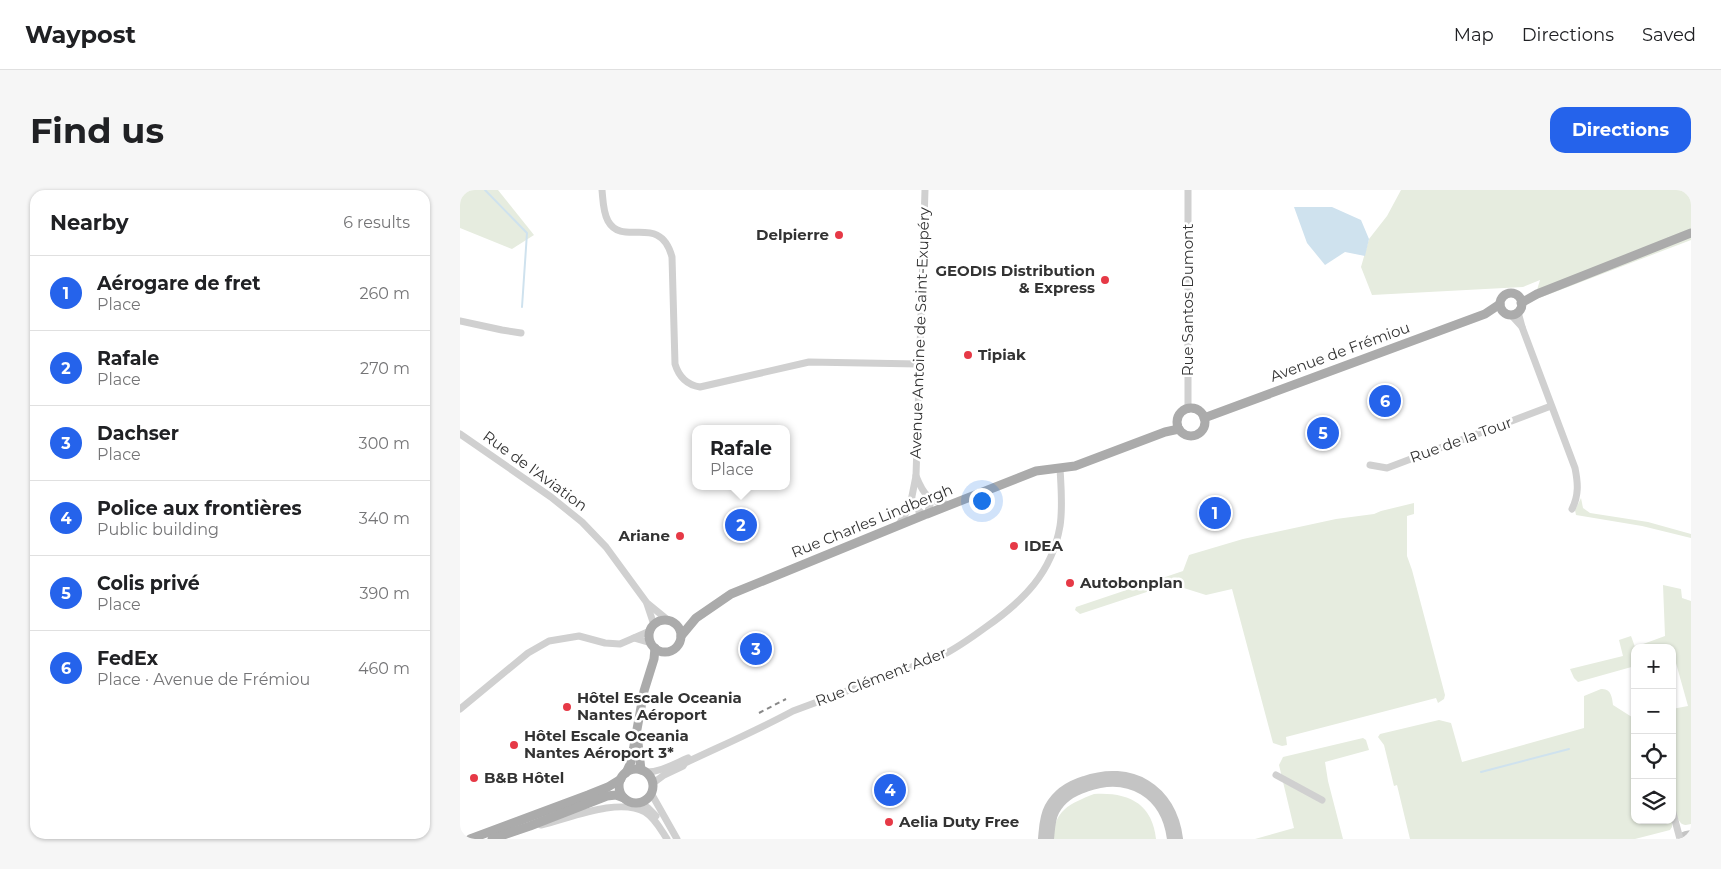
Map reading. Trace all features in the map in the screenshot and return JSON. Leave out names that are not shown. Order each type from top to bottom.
[{"type":"main road","name":"Avenue de Frémiou","points":[[1204,418],[1485,314],[1512,307],[1537,294],[1691,233]]},
{"type":"main road","points":[[1188,409],[1200,412],[1204,418],[1202,431],[1195,436],[1186,435],[1179,429],[1178,417],[1188,409]]},
{"type":"main road","name":"Rue Charles Lindbergh","points":[[681,636],[696,618],[726,597],[741,590],[1036,471],[1082,463],[1179,429]]},
{"type":"main road","name":"Rue Charles Lindbergh","points":[[672,622],[696,618]]},
{"type":"main road","points":[[624,798],[620,791],[623,776],[631,762],[644,691],[654,659],[652,628],[661,621],[672,622],[681,636],[678,646],[668,652],[660,662],[642,703]]},
{"type":"main road","points":[[653,645],[661,652],[668,652]]},
{"type":"main road","points":[[639,720],[638,752],[642,771]]},
{"type":"main road","points":[[470,839],[608,787],[633,770],[642,771],[649,776],[652,789],[645,800],[639,802],[629,801],[616,795],[607,796],[492,839]]},
{"type":"street","points":[[602,190],[605,215],[613,227],[622,231],[657,234],[663,237],[670,249],[672,257],[675,364],[678,372],[688,383],[700,387],[809,362],[918,364]]},
{"type":"street","name":"Avenue Antoine de Saint-Exupéry","points":[[898,526],[912,499],[916,476],[918,364],[925,190]]},
{"type":"street","name":"Rue Santos Dumont","points":[[1188,190],[1188,409]]},
{"type":"street","points":[[1512,307],[1522,327],[1574,468],[1578,483],[1576,501],[1572,509]]},
{"type":"street","points":[[460,321],[521,333]]},
{"type":"street","name":"Rue de la Tour","points":[[1370,465],[1387,468],[1551,406]]},
{"type":"street","name":"Rue de l'Aviation","points":[[460,434],[551,497],[582,522],[606,548],[647,604],[672,622]]},
{"type":"street","name":"Rue Clément Ader","points":[[642,771],[650,772],[665,768],[747,730],[940,656],[962,644],[1018,602],[1039,578],[1055,546],[1059,532],[1062,509],[1060,468]]},
{"type":"street","name":"Avenue Antoine de Saint-Exupéry","points":[[916,476],[920,487],[928,498]]},
{"type":"street","points":[[928,498],[950,505]]},
{"type":"street","points":[[912,499],[917,509],[926,515],[930,505],[928,498]]},
{"type":"street","name":"Rue de l'Aviation","points":[[647,604],[652,628]]},
{"type":"street","points":[[460,708],[528,653],[550,641],[580,636],[616,644],[623,643],[652,628]]},
{"type":"street","points":[[634,638],[653,645]]},
{"type":"street","name":"Rue Clément Ader","points":[[652,789],[664,775],[683,766],[685,763],[771,724],[794,711]]},
{"type":"street","points":[[1276,775],[1322,800]]},
{"type":"street","points":[[652,789],[676,839]]},
{"type":"street","points":[[639,802],[652,812],[672,839]]},
{"type":"street","points":[[530,826],[542,825],[596,810],[633,808],[649,815],[667,839]]},
{"type":"street","points":[[1676,824],[1680,839]]},
{"type":"shaded area","points":[[460,190],[498,190],[534,235],[512,249],[460,228]]},
{"type":"shaded area","points":[[1401,190],[1691,190],[1691,240],[1534,300],[1540,280],[1523,287],[1372,295],[1361,267],[1369,239],[1387,216]]},
{"type":"shaded area","points":[[1581,498],[1583,508],[1590,513],[1648,522],[1691,534],[1691,538],[1642,526],[1576,515],[1575,510]]},
{"type":"shaded area","points":[[1414,503],[1414,514],[1407,516],[1407,556],[1445,695],[1444,699],[1438,703],[1436,698],[1286,737],[1287,745],[1282,746],[1273,743],[1232,589],[1206,595],[1171,584],[1080,614],[1075,610],[1076,607],[1183,571],[1189,555],[1243,539],[1336,519],[1374,514]]},
{"type":"shaded area","points":[[1663,585],[1681,589],[1682,598],[1691,601],[1691,824],[1687,825],[1680,822],[1676,814],[1676,708],[1688,706],[1676,663],[1676,644],[1643,644],[1665,636]]},
{"type":"shaded area","points":[[1631,636],[1634,644],[1631,644],[1631,667],[1578,682],[1574,678],[1570,669],[1623,656],[1619,640]]},
{"type":"shaded area","points":[[1601,689],[1607,690],[1613,705],[1631,716],[1631,824],[1672,824],[1670,830],[1635,839],[1410,839],[1397,785],[1394,786],[1384,745],[1378,737],[1380,734],[1439,720],[1451,723],[1462,762],[1584,728],[1584,696]]},
{"type":"shaded area","points":[[1363,738],[1366,740],[1369,750],[1325,762],[1343,839],[1255,839],[1294,828],[1279,765],[1283,757]]},
{"type":"shaded area","points":[[1094,794],[1117,795],[1136,802],[1144,808],[1149,816],[1154,827],[1156,839],[1053,839],[1056,821],[1064,809]]},
{"type":"water","points":[[1294,207],[1332,207],[1361,220],[1369,239],[1365,256],[1345,252],[1325,265],[1307,243]]},
{"type":"waterway","points":[[485,190],[527,233],[522,307]]},
{"type":"waterway","points":[[1481,772],[1569,749]]},
{"type":"taxiway","points":[[1046,839],[1050,812],[1062,796],[1085,784],[1117,779],[1132,782],[1156,796],[1165,808],[1175,839]]},
{"type":"taxiway","points":[[1686,839],[1691,838]]},
{"type":"railway","points":[[759,713],[786,699]]},
{"type":"place","name":"Delpierre","points":[[839,235]]},
{"type":"place","name":"GEODIS Distribution & Express","points":[[1105,280]]},
{"type":"place","name":"Tipiak","points":[[968,355]]},
{"type":"place","name":"FedEx","points":[[1385,401]]},
{"type":"place","name":"Colis privé","points":[[1323,433]]},
{"type":"place","name":"Aérogare de fret","points":[[1215,513]]},
{"type":"place","name":"Rafale","points":[[741,525]]},
{"type":"place","name":"Ariane","points":[[680,536]]},
{"type":"place","name":"IDEA","points":[[1014,546]]},
{"type":"place","name":"Autobonplan","points":[[1070,583]]},
{"type":"place","name":"Dachser","points":[[756,649]]},
{"type":"place","name":"Hôtel Escale Oceania Nantes Aéroport","points":[[567,707]]},
{"type":"place","name":"Hôtel Escale Oceania Nantes Aéroport 3*","points":[[514,745]]},
{"type":"place","name":"B&B Hôtel","points":[[474,778]]},
{"type":"place","name":"Police aux frontières","points":[[890,790]]},
{"type":"place","name":"Aelia Duty Free","points":[[889,822]]}]
